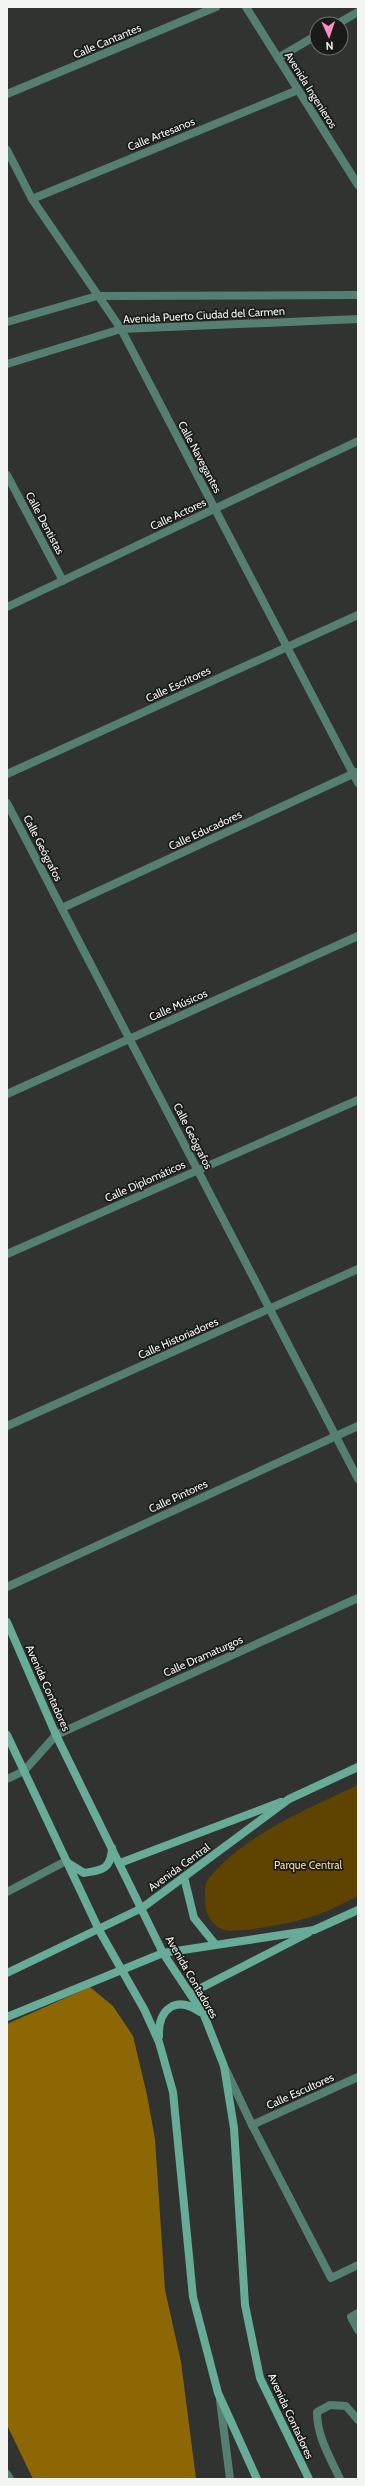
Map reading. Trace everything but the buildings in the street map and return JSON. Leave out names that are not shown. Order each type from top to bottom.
[{"type":"main road","name":"Avenida Contadores","points":[[7,1622],[56,1735],[164,1953],[204,2015],[224,2066],[234,2128],[245,2305],[260,2378],[309,2479]]},
{"type":"main road","points":[[7,1736],[99,1930],[123,1969],[159,2042],[173,2092],[193,2297],[220,2397],[258,2479]]},
{"type":"main road","name":"Avenida Central","points":[[7,1972],[99,1930],[142,1908],[289,1799],[358,1767]]},
{"type":"main road","points":[[120,1863],[289,1799]]},
{"type":"main road","points":[[66,1861],[77,1870],[84,1873],[95,1871],[106,1867],[112,1860],[112,1847]]},
{"type":"main road","points":[[184,1877],[194,1918],[215,1944]]},
{"type":"main road","points":[[191,1993],[314,1930],[358,1910]]},
{"type":"main road","points":[[7,2017],[164,1953],[314,1930]]},
{"type":"main road","points":[[159,2042],[158,2023],[161,2014],[168,2008],[179,2005],[193,2007],[204,2015]]},
{"type":"street","name":"Calle Cantantes","points":[[7,94],[216,7]]},
{"type":"street","name":"Avenida Ingenieros","points":[[246,7],[358,185]]},
{"type":"street","points":[[349,17],[358,12]]},
{"type":"street","points":[[278,58],[309,41]]},
{"type":"street","name":"Calle Artesanos","points":[[32,199],[298,90]]},
{"type":"street","name":"Calle Navegantes","points":[[7,150],[32,199],[121,329],[287,646],[356,773],[358,783]]},
{"type":"street","name":"Avenida Puerto Ciudad del Carmen","points":[[7,322],[97,296],[358,295]]},
{"type":"street","name":"Avenida Puerto Ciudad del Carmen","points":[[7,364],[121,329],[358,319]]},
{"type":"street","name":"Calle Actores","points":[[7,607],[358,441]]},
{"type":"street","name":"Calle Dentistas","points":[[7,475],[63,581]]},
{"type":"street","name":"Calle Escritores","points":[[7,774],[358,615]]},
{"type":"street","name":"Calle Educadores","points":[[62,908],[356,773]]},
{"type":"street","name":"Calle Geógrafos","points":[[7,803],[358,1479]]},
{"type":"street","name":"Calle Músicos","points":[[7,1094],[358,936]]},
{"type":"street","name":"Calle Diplomáticos","points":[[7,1254],[358,1100]]},
{"type":"street","name":"Calle Historiadores","points":[[7,1426],[358,1269]]},
{"type":"street","name":"Calle Pintores","points":[[7,1587],[358,1426]]},
{"type":"street","name":"Calle Dramaturgos","points":[[56,1735],[358,1598]]},
{"type":"street","points":[[7,1779],[24,1770],[56,1735]]},
{"type":"street","points":[[7,1892],[66,1861]]},
{"type":"street","points":[[224,2066],[252,2126],[331,2278],[358,2265]]},
{"type":"street","name":"Calle Escultores","points":[[252,2126],[358,2077]]},
{"type":"street","points":[[358,2313],[351,2316],[358,2330]]},
{"type":"street","points":[[220,2397],[230,2479]]},
{"type":"street","points":[[340,2479],[317,2426],[317,2412],[330,2405],[346,2406],[358,2420]]},
{"type":"street","points":[[7,2474],[10,2479]]},
{"type":"green space","name":"Parque Central","points":[[358,1785],[358,1896],[317,1915],[270,1926],[232,1931],[222,1929],[212,1922],[206,1909],[205,1888],[210,1877],[225,1862],[241,1848],[279,1824]]},
{"type":"shaded area","points":[[90,1987],[113,2006],[133,2036],[147,2095],[155,2139],[165,2290],[181,2362],[196,2479],[33,2479],[7,2425],[7,2024]]}]
